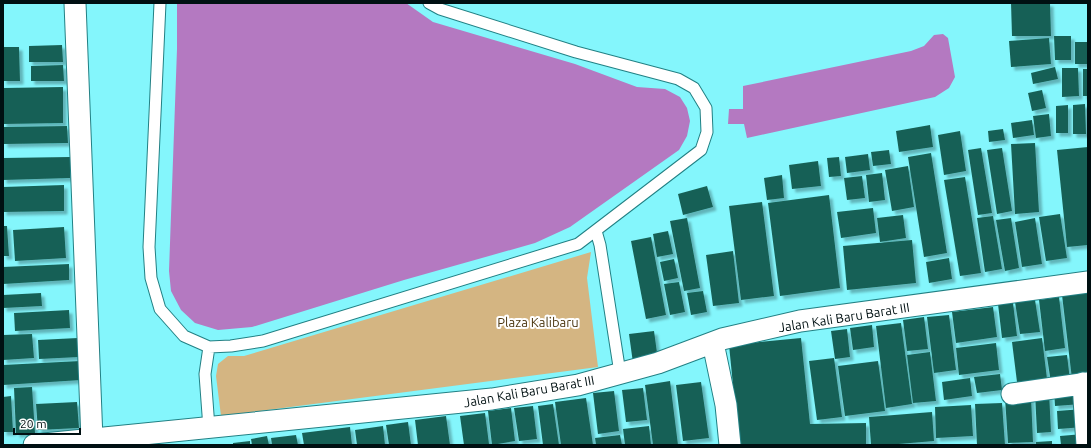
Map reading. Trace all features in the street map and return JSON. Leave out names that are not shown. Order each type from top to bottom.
[{"type":"street","points":[[75,3],[92,440]]},
{"type":"street","name":"Jalan Kali Baru Barat III","points":[[34,445],[492,400],[578,385],[658,363],[722,339],[800,321],[1088,282]]},
{"type":"street","points":[[713,343],[726,405],[730,445]]},
{"type":"street","points":[[1012,394],[1085,383],[1087,445]]},
{"type":"lane","points":[[160,3],[150,247],[151,278],[160,309],[184,336],[209,347],[231,346],[263,341],[578,244],[701,150],[707,132],[706,108],[694,88],[678,79],[576,52],[440,9],[429,3]]},
{"type":"lane","points":[[596,231],[600,245],[620,373]]},
{"type":"lane","points":[[209,347],[205,374],[209,428]]},
{"type":"green space","name":"Plaza Kalibaru","points":[[591,252],[587,278],[598,367],[221,416],[216,376],[218,364],[228,356],[244,356]]},
{"type":"shaded area","points":[[177,3],[406,3],[433,22],[575,64],[637,87],[665,89],[680,97],[687,108],[690,121],[687,136],[679,150],[570,227],[535,243],[404,280],[252,327],[218,330],[195,323],[181,310],[171,291],[169,271],[177,49]]},
{"type":"shaded area","points":[[943,34],[948,38],[955,77],[949,88],[935,97],[747,138],[744,124],[728,124],[729,109],[743,109],[743,86],[911,51],[924,46],[934,35]]},
{"type":"building","points":[[1011,3],[1050,3],[1051,36],[1012,36]]},
{"type":"building","points":[[1054,36],[1071,36],[1071,60],[1055,60]]},
{"type":"building","points":[[1049,38],[1051,64],[1011,67],[1009,41]]},
{"type":"building","points":[[1075,42],[1088,42],[1088,64],[1075,64]]},
{"type":"building","points":[[62,45],[63,62],[29,62],[29,46]]},
{"type":"building","points":[[3,47],[19,47],[20,81],[3,81]]},
{"type":"building","points":[[63,65],[64,81],[31,81],[31,66]]},
{"type":"building","points":[[1055,67],[1058,79],[1033,84],[1031,73]]},
{"type":"building","points":[[1062,68],[1078,68],[1079,96],[1062,97]]},
{"type":"building","points":[[1083,69],[1088,69],[1088,96],[1083,96]]},
{"type":"building","points":[[63,87],[63,123],[3,124],[3,88]]},
{"type":"building","points":[[1042,90],[1046,108],[1032,111],[1028,93]]},
{"type":"building","points":[[1085,104],[1086,134],[1073,134],[1073,105]]},
{"type":"building","points":[[1068,105],[1068,133],[1056,133],[1056,106]]},
{"type":"building","points":[[1049,114],[1051,136],[1036,138],[1033,116]]},
{"type":"building","points":[[1032,120],[1034,135],[1013,138],[1011,123]]},
{"type":"building","points":[[930,125],[933,147],[899,152],[896,131]]},
{"type":"building","points":[[67,126],[68,143],[4,144],[3,127]]},
{"type":"building","points":[[1003,129],[1005,140],[989,142],[988,131]]},
{"type":"building","points":[[960,131],[966,171],[944,175],[938,135]]},
{"type":"building","points":[[1035,143],[1039,212],[1015,214],[1011,144]]},
{"type":"building","points":[[1088,147],[1088,245],[1067,247],[1057,150]]},
{"type":"building","points":[[981,148],[992,213],[978,215],[968,150]]},
{"type":"building","points":[[1002,148],[1012,211],[997,214],[987,150]]},
{"type":"building","points":[[889,150],[891,164],[873,166],[871,152]]},
{"type":"building","points":[[931,153],[947,253],[924,257],[908,157]]},
{"type":"building","points":[[868,154],[870,170],[847,173],[845,157]]},
{"type":"building","points":[[70,157],[70,178],[3,180],[3,158]]},
{"type":"building","points":[[839,157],[841,176],[829,177],[827,158]]},
{"type":"building","points":[[818,161],[821,186],[792,189],[789,165]]},
{"type":"building","points":[[908,166],[914,207],[892,211],[885,170]]},
{"type":"building","points":[[882,173],[885,200],[869,202],[866,175]]},
{"type":"building","points":[[782,175],[784,198],[767,200],[764,178]]},
{"type":"building","points":[[862,176],[865,198],[847,200],[844,178]]},
{"type":"building","points":[[965,177],[981,273],[960,276],[944,180]]},
{"type":"building","points":[[64,185],[64,211],[3,212],[3,187]]},
{"type":"building","points":[[707,186],[713,207],[683,215],[678,194]]},
{"type":"building","points":[[829,195],[840,288],[780,296],[768,203]]},
{"type":"building","points":[[762,202],[774,296],[741,300],[729,206]]},
{"type":"building","points":[[873,208],[876,233],[841,238],[837,212]]},
{"type":"building","points":[[1060,214],[1067,258],[1046,261],[1039,217]]},
{"type":"building","points":[[903,215],[906,238],[880,242],[877,218]]},
{"type":"building","points":[[993,216],[1002,269],[985,272],[977,218]]},
{"type":"building","points":[[687,218],[700,288],[684,291],[670,221]]},
{"type":"building","points":[[1011,218],[1019,268],[1005,271],[996,220]]},
{"type":"building","points":[[1035,218],[1042,264],[1022,267],[1015,222]]},
{"type":"building","points":[[3,226],[7,226],[9,256],[3,256]]},
{"type":"building","points":[[64,227],[66,258],[15,261],[13,230]]},
{"type":"building","points":[[668,231],[673,254],[657,257],[653,234]]},
{"type":"building","points":[[651,237],[666,315],[646,319],[631,241]]},
{"type":"building","points":[[912,240],[916,283],[847,290],[843,246]]},
{"type":"building","points":[[733,251],[739,303],[713,306],[706,255]]},
{"type":"building","points":[[949,258],[952,279],[929,283],[926,262]]},
{"type":"building","points":[[674,259],[678,278],[664,281],[660,262]]},
{"type":"building","points":[[69,264],[69,280],[3,284],[3,267]]},
{"type":"building","points":[[679,282],[685,312],[670,315],[664,284]]},
{"type":"building","points":[[703,291],[707,312],[691,315],[687,293]]},
{"type":"building","points":[[1088,292],[1088,377],[1072,379],[1062,295]]},
{"type":"building","points":[[41,293],[42,306],[3,308],[3,295]]},
{"type":"building","points":[[1059,297],[1065,348],[1045,351],[1039,300]]},
{"type":"building","points":[[1035,300],[1040,332],[1020,334],[1015,302]]},
{"type":"building","points":[[1013,303],[1017,336],[1002,338],[998,304]]},
{"type":"building","points":[[993,307],[997,337],[956,343],[952,312]]},
{"type":"building","points":[[69,310],[70,328],[15,331],[14,313]]},
{"type":"building","points":[[949,315],[956,370],[934,373],[927,317]]},
{"type":"building","points":[[924,317],[928,349],[907,351],[903,320]]},
{"type":"building","points":[[901,323],[912,404],[886,408],[876,326]]},
{"type":"building","points":[[872,325],[874,347],[853,350],[850,328]]},
{"type":"building","points":[[847,329],[850,357],[835,359],[831,331]]},
{"type":"building","points":[[654,331],[658,360],[633,363],[629,334]]},
{"type":"building","points":[[32,334],[34,358],[3,360],[3,335]]},
{"type":"building","points":[[78,338],[79,357],[39,359],[38,340]]},
{"type":"building","points":[[801,338],[810,424],[866,423],[866,445],[739,445],[729,345]]},
{"type":"building","points":[[1042,338],[1048,387],[1018,390],[1012,342]]},
{"type":"building","points":[[996,343],[999,370],[959,375],[956,348]]},
{"type":"building","points":[[930,352],[936,401],[913,403],[907,355]]},
{"type":"building","points":[[1067,355],[1070,380],[1051,383],[1047,357]]},
{"type":"building","points":[[834,358],[842,417],[817,420],[809,361]]},
{"type":"building","points":[[80,361],[81,380],[3,385],[3,365]]},
{"type":"building","points":[[878,361],[885,411],[845,416],[838,366]]},
{"type":"building","points":[[1000,374],[1002,390],[977,393],[974,377]]},
{"type":"building","points":[[970,378],[972,396],[944,400],[942,382]]},
{"type":"building","points":[[670,381],[678,445],[653,445],[645,385]]},
{"type":"building","points":[[701,382],[709,438],[683,441],[676,385]]},
{"type":"building","points":[[32,387],[35,433],[16,434],[14,388]]},
{"type":"building","points":[[643,388],[647,420],[626,422],[622,390]]},
{"type":"building","points":[[1081,388],[1082,404],[1055,406],[1054,390]]},
{"type":"building","points":[[614,391],[619,431],[598,434],[593,393]]},
{"type":"building","points":[[1049,392],[1051,432],[1037,433],[1035,393]]},
{"type":"building","points":[[11,396],[13,432],[3,432],[3,397]]},
{"type":"building","points":[[1031,397],[1033,442],[1008,443],[1005,398]]},
{"type":"building","points":[[586,398],[593,445],[561,445],[555,402]]},
{"type":"building","points":[[77,402],[79,428],[38,430],[36,404]]},
{"type":"building","points":[[1002,403],[1005,445],[977,445],[975,404]]},
{"type":"building","points":[[553,404],[559,445],[543,445],[538,406]]},
{"type":"building","points":[[971,405],[973,436],[936,438],[935,407]]},
{"type":"building","points":[[533,406],[537,439],[519,441],[514,408]]},
{"type":"building","points":[[511,408],[515,441],[492,445],[488,411]]},
{"type":"building","points":[[1083,409],[1084,427],[1058,429],[1057,411]]},
{"type":"building","points":[[932,412],[934,441],[871,445],[869,417]]},
{"type":"building","points":[[485,413],[489,444],[464,445],[460,416]]},
{"type":"building","points":[[446,416],[450,445],[418,445],[415,420]]},
{"type":"building","points":[[408,422],[411,445],[389,445],[386,425]]},
{"type":"building","points":[[383,426],[385,445],[357,445],[355,430]]},
{"type":"building","points":[[649,426],[651,445],[625,445],[623,429]]},
{"type":"building","points":[[350,427],[352,445],[304,445],[302,433]]},
{"type":"building","points":[[1083,434],[1084,445],[1061,445],[1060,436]]},
{"type":"building","points":[[296,435],[298,445],[272,445],[271,438]]},
{"type":"building","points":[[620,435],[622,445],[596,445],[595,438]]},
{"type":"building","points":[[267,436],[269,445],[252,445],[251,439]]},
{"type":"building","points":[[250,441],[250,445],[233,445],[233,443]]},
{"type":"building","points":[[1052,441],[1052,445],[1036,445],[1036,442]]}]
